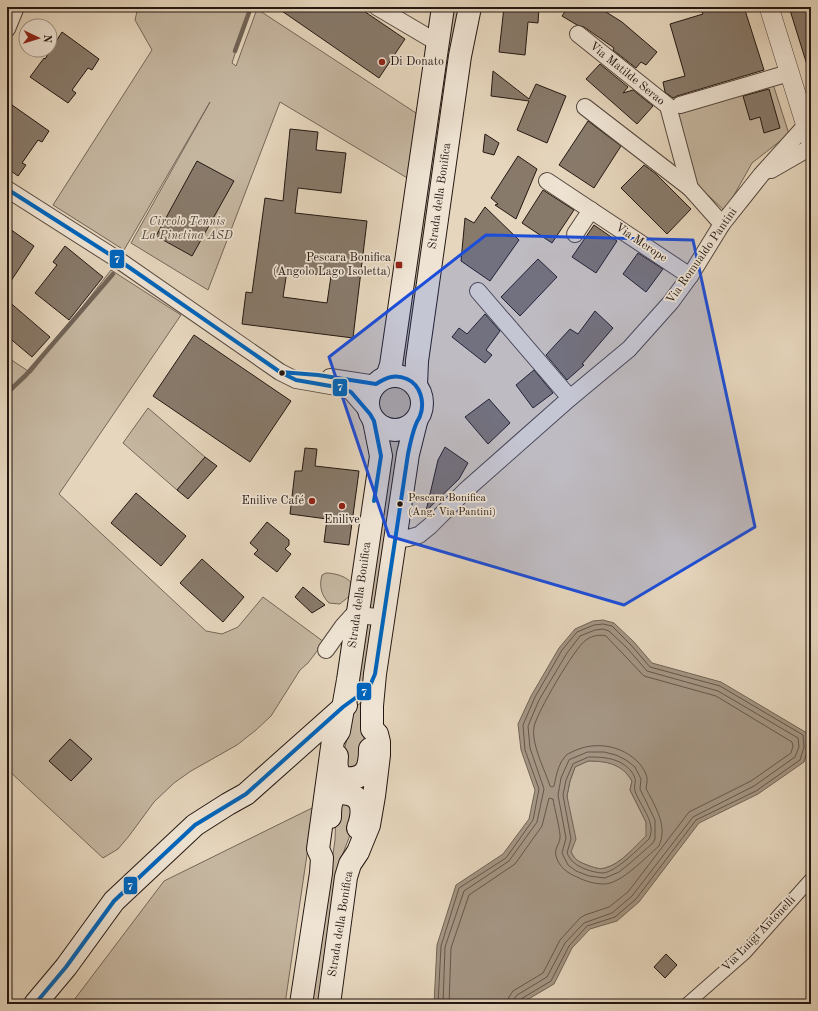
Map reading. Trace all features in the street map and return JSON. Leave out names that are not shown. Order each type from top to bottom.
[{"type":"main road","name":"Strada della Bonifica","points":[[382,380],[391,365],[443,7]]},
{"type":"main road","name":"Strada della Bonifica","points":[[416,385],[417,361],[460,56],[470,7]]},
{"type":"main road","points":[[400,376],[412,381],[416,385],[420,391],[423,404],[420,416],[416,422],[405,429],[392,431],[385,429],[372,418],[368,406],[368,398],[371,390],[382,380],[400,376]]},
{"type":"main road","name":"Strada della Bonifica","points":[[301,1004],[322,858],[318,849],[328,771],[333,740],[339,731],[358,615],[381,456],[372,418]]},
{"type":"main road","name":"Strada della Bonifica","points":[[329,1004],[346,877],[350,864],[358,852],[369,825],[371,812],[379,755],[379,742],[377,734],[372,729],[372,706],[375,674],[408,454],[416,422]]},
{"type":"main road","points":[[35,1004],[66,967],[114,901],[195,825],[246,794],[343,707],[369,688],[375,674]]},
{"type":"main road","points":[[339,731],[340,740],[337,765],[338,773],[344,778],[352,778],[365,772],[368,766],[370,734],[372,729]]},
{"type":"main road","points":[[322,858],[327,849],[331,806],[333,800],[339,793],[351,794],[360,802],[362,814],[351,851],[350,864]]},
{"type":"street","points":[[7,29],[16,7]]},
{"type":"street","points":[[377,7],[438,43]]},
{"type":"street","points":[[769,7],[808,133]]},
{"type":"street","name":"Via Matilde Serao","points":[[578,34],[668,106],[690,188]]},
{"type":"street","points":[[680,105],[790,73]]},
{"type":"street","name":"Via Matilde Serao","points":[[585,106],[690,188],[722,224]]},
{"type":"street","name":"Via Romualdo Pantini","points":[[395,540],[419,535],[466,490],[570,398],[629,349],[671,302],[690,276],[722,224],[761,175],[808,133]]},
{"type":"street","name":"Via Romualdo Pantini","points":[[761,175],[811,147]]},
{"type":"street","name":"Via Merope","points":[[547,181],[690,276]]},
{"type":"street","points":[[7,189],[120,260],[280,372],[296,380],[342,388],[351,392],[372,418]]},
{"type":"street","points":[[574,234],[591,210]]},
{"type":"street","points":[[478,291],[570,398]]},
{"type":"street","points":[[280,372],[382,380]]},
{"type":"street","points":[[326,650],[350,618],[358,615],[377,617],[384,612]]},
{"type":"street","name":"Via Luigi Antonelli","points":[[687,1004],[745,953],[811,879]]},
{"type":"highlighted area","points":[[486,235],[693,240],[755,527],[624,605],[389,536],[329,357]]},
{"type":"green space","name":"Circolo Tennis La Pinetina ASD","points":[[138,7],[250,7],[232,63],[236,66],[257,9],[419,115],[409,179],[280,102],[208,290],[131,243],[210,102],[124,250],[53,205],[152,50],[135,20]]},
{"type":"green space","points":[[452,7],[462,7],[410,370],[400,369]]},
{"type":"green space","points":[[773,84],[789,134],[752,163],[725,211],[697,185],[675,115]]},
{"type":"green space","points":[[111,270],[181,315],[59,494],[206,631],[222,634],[238,627],[263,597],[324,642],[308,663],[300,670],[271,716],[237,745],[191,771],[174,783],[154,802],[118,849],[103,858],[7,769],[7,357],[31,373]],"holes":[[[70,739],[92,759],[71,781],[49,761]]]},
{"type":"green space","points":[[392,387],[398,387],[407,392],[411,398],[411,410],[407,416],[398,421],[392,421],[383,416],[378,407],[378,401],[383,392]]},
{"type":"green space","points":[[148,408],[205,457],[177,490],[123,443]]},
{"type":"green space","points":[[390,440],[399,441],[376,612],[366,611]]},
{"type":"green space","points":[[326,573],[344,577],[353,587],[351,594],[340,604],[329,603],[322,594],[321,579],[322,575]]},
{"type":"green space","points":[[365,620],[375,621],[366,681],[355,691]]},
{"type":"green space","points":[[364,700],[363,721],[365,757],[348,773],[343,756],[352,710]]},
{"type":"green space","points":[[588,761],[613,764],[628,775],[632,781],[630,790],[646,822],[647,836],[622,859],[603,869],[582,863],[576,859],[571,852],[567,796],[575,767]]},
{"type":"green space","points":[[352,800],[352,830],[342,856],[321,1004],[312,1004],[335,840],[336,807]]},
{"type":"green space","points":[[314,807],[285,1004],[71,1004],[164,881]]},
{"type":"water","points":[[603,620],[614,623],[634,642],[652,663],[721,682],[807,733],[808,748],[804,762],[758,794],[699,823],[639,902],[617,921],[590,929],[572,948],[554,984],[520,1004],[434,1004],[437,945],[456,885],[503,854],[529,819],[535,790],[521,750],[518,724],[531,696],[559,648],[575,629],[593,621]],"holes":[[[588,761],[608,763],[619,767],[628,775],[632,781],[630,790],[646,822],[646,836],[622,859],[603,869],[582,863],[576,859],[571,852],[576,839],[567,796],[570,781],[575,767]]]},
{"type":"building","points":[[276,7],[358,7],[405,39],[379,78]]},
{"type":"building","points":[[504,7],[539,7],[538,23],[528,22],[525,55],[499,52]]},
{"type":"building","points":[[568,7],[598,7],[622,22],[657,52],[646,65],[641,62],[636,68],[613,50],[614,48],[584,27],[577,25],[562,16]]},
{"type":"building","points":[[700,7],[744,7],[764,70],[673,98],[665,92],[663,82],[685,76],[670,24],[703,14]]},
{"type":"building","points":[[789,7],[811,7],[811,68],[808,68]]},
{"type":"building","points":[[62,32],[99,59],[92,70],[88,68],[72,90],[76,93],[68,103],[30,77],[44,58],[58,58],[58,38]]},
{"type":"building","points":[[600,64],[628,87],[623,93],[633,90],[653,106],[637,124],[586,79]]},
{"type":"building","points":[[493,71],[529,99],[536,84],[566,96],[547,143],[517,130],[529,101],[491,96]]},
{"type":"building","points":[[769,89],[780,128],[764,133],[760,117],[750,120],[743,96]]},
{"type":"building","points":[[12,105],[49,131],[42,142],[38,140],[22,163],[26,165],[18,176],[7,168],[7,112]]},
{"type":"building","points":[[588,121],[621,146],[594,188],[559,165]]},
{"type":"building","points":[[290,129],[318,132],[316,150],[346,153],[341,193],[298,188],[295,213],[367,221],[353,338],[242,324],[246,292],[252,293],[265,198],[283,201]],"holes":[[[287,271],[331,276],[327,303],[283,297]]]},
{"type":"building","points":[[485,134],[499,143],[494,155],[483,152]]},
{"type":"building","points":[[518,156],[537,169],[516,219],[495,205],[498,204],[491,198]]},
{"type":"building","points":[[197,161],[234,181],[192,256],[156,236]]},
{"type":"building","points":[[644,165],[656,174],[691,209],[667,234],[621,188]]},
{"type":"building","points":[[543,190],[574,210],[552,243],[522,223]]},
{"type":"building","points":[[485,207],[519,240],[490,281],[461,261],[465,218],[474,223]]},
{"type":"building","points":[[594,225],[617,241],[596,273],[572,257]]},
{"type":"building","points":[[7,227],[34,246],[7,287]]},
{"type":"building","points":[[65,246],[103,277],[69,320],[35,293],[57,265],[53,262]]},
{"type":"building","points":[[638,253],[663,269],[646,292],[623,274]]},
{"type":"building","points":[[538,259],[557,277],[520,316],[501,297]]},
{"type":"building","points":[[7,300],[50,337],[32,357],[7,336]]},
{"type":"building","points":[[595,311],[613,328],[582,364],[584,365],[567,380],[546,355],[570,329],[578,334]]},
{"type":"building","points":[[485,314],[500,331],[486,350],[492,355],[485,363],[452,337],[459,328],[467,334]]},
{"type":"building","points":[[194,335],[291,401],[250,462],[153,396]]},
{"type":"building","points":[[534,370],[553,393],[533,408],[516,385]]},
{"type":"building","points":[[489,399],[510,423],[488,444],[465,417]]},
{"type":"building","points":[[445,447],[468,463],[459,479],[426,511],[438,460]]},
{"type":"building","points":[[305,448],[317,449],[315,466],[359,471],[349,545],[324,542],[327,519],[290,514],[295,471],[302,471]]},
{"type":"building","points":[[205,457],[217,466],[188,499],[177,490]]},
{"type":"building","points":[[136,493],[186,536],[161,566],[111,523]]},
{"type":"building","points":[[267,522],[289,540],[289,545],[285,549],[291,554],[277,572],[254,554],[258,550],[250,543]]},
{"type":"building","points":[[202,559],[244,597],[223,622],[180,583]]},
{"type":"building","points":[[303,587],[325,605],[312,613],[295,597]]},
{"type":"building","points":[[70,739],[92,759],[71,781],[49,761]]},
{"type":"building","points":[[666,954],[677,965],[665,978],[654,967]]},
{"type":"waterway","points":[[235,51],[251,7]]},
{"type":"waterway","points":[[7,393],[26,375],[113,274]]},
{"type":"transit line","name":"7","points":[[7,189],[120,261],[280,372],[296,380],[342,388],[351,392],[370,414],[374,421],[381,456],[374,501]]},
{"type":"transit line","name":"7","points":[[35,1004],[66,967],[114,901],[195,825],[246,794],[343,707],[369,688],[375,674],[408,454],[413,432],[420,417],[422,406],[421,395],[416,385],[407,379],[399,377],[387,378],[376,384],[318,375],[280,372]]},
{"type":"place","name":"Di Donato","points":[[382,62]]},
{"type":"place","name":"Pescara Bonifica (Angolo Lago Isoletta)","points":[[399,265]]},
{"type":"place","name":"Enilive Café","points":[[312,501]]},
{"type":"place","name":"Pescara Bonifica (Ang. Via Pantini)","points":[[400,504]]},
{"type":"place","name":"Enilive","points":[[342,506]]}]
